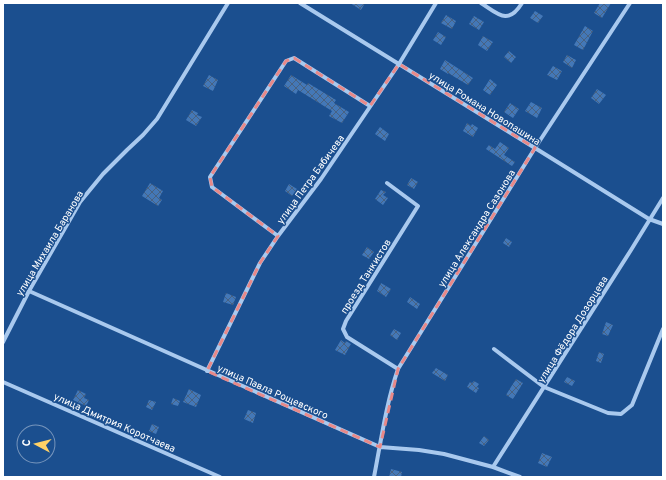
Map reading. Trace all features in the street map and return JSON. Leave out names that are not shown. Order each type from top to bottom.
[{"type":"street","name":"улица Михаила Баранова","points":[[3,342],[29,291],[80,202],[103,174],[143,136],[157,119],[228,3]]},
{"type":"street","name":"улица Романа Новопашина","points":[[300,3],[650,219],[663,224]]},
{"type":"street","name":"улица Петра Бабичева","points":[[207,371],[260,263],[278,236],[321,179],[399,64],[436,3]]},
{"type":"street","points":[[481,3],[501,16],[514,14],[522,3]]},
{"type":"street","name":"улица Александра Сазонова","points":[[374,477],[392,387],[398,369],[535,148],[630,3]]},
{"type":"street","points":[[278,236],[212,187],[210,177],[277,73],[286,61],[294,58],[370,106]]},
{"type":"street","name":"проезд Танкистов","points":[[387,183],[418,206],[346,321],[343,330],[346,337],[398,369]]},
{"type":"street","name":"улица Фёдора Дозорцева","points":[[492,467],[663,198]]},
{"type":"street","name":"улица Павла Рощевского","points":[[29,291],[380,447],[419,450],[444,454],[492,467],[520,477]]},
{"type":"street","points":[[494,349],[544,387],[608,413],[622,414],[632,405],[663,329]]},
{"type":"street","name":"улица Дмитрия Коротчаева","points":[[3,382],[220,477]]},
{"type":"highlighted area","points":[[294,58],[370,106],[399,64],[535,148],[398,369],[380,447],[207,371],[260,263],[278,236],[212,187],[210,177],[286,61]]},
{"type":"building","points":[[350,3],[365,3],[361,10]]},
{"type":"building","points":[[600,3],[611,3],[602,18],[594,13]]},
{"type":"building","points":[[535,11],[543,16],[538,23],[530,18]]},
{"type":"building","points":[[446,15],[456,21],[452,29],[441,23]]},
{"type":"building","points":[[474,16],[484,22],[479,30],[469,24]]},
{"type":"building","points":[[585,26],[593,31],[583,50],[574,45]]},
{"type":"building","points":[[438,32],[446,37],[441,45],[433,40]]},
{"type":"building","points":[[483,36],[493,42],[487,51],[478,45]]},
{"type":"building","points":[[509,51],[516,57],[511,63],[504,57]]},
{"type":"building","points":[[567,55],[576,60],[572,68],[563,62]]},
{"type":"building","points":[[445,60],[473,78],[468,85],[440,69]]},
{"type":"building","points":[[553,66],[562,71],[557,80],[547,75]]},
{"type":"building","points":[[209,75],[218,80],[213,91],[203,86]]},
{"type":"building","points":[[291,75],[307,85],[308,83],[336,100],[334,103],[349,112],[342,123],[329,116],[332,111],[298,90],[296,94],[284,86]]},
{"type":"building","points":[[490,79],[497,85],[490,95],[483,90]]},
{"type":"building","points":[[597,89],[606,95],[599,104],[591,98]]},
{"type":"building","points":[[531,102],[542,108],[537,118],[525,111]]},
{"type":"building","points":[[510,103],[519,109],[513,118],[504,112]]},
{"type":"building","points":[[192,110],[198,113],[197,115],[202,117],[196,126],[186,120]]},
{"type":"building","points":[[467,123],[478,128],[473,137],[463,131]]},
{"type":"building","points":[[380,127],[389,134],[385,141],[375,134]]},
{"type":"building","points":[[500,142],[509,148],[504,155],[515,162],[512,166],[486,149],[489,145],[495,149]]},
{"type":"building","points":[[411,178],[418,182],[414,189],[407,185]]},
{"type":"building","points":[[150,183],[163,191],[159,198],[162,200],[158,206],[142,196]]},
{"type":"building","points":[[289,184],[297,189],[292,196],[285,191]]},
{"type":"building","points":[[381,190],[386,192],[383,195],[388,198],[383,205],[375,199]]},
{"type":"building","points":[[506,238],[512,242],[509,247],[503,243]]},
{"type":"building","points":[[367,247],[374,252],[369,259],[362,255]]},
{"type":"building","points":[[381,283],[391,289],[386,297],[377,291]]},
{"type":"building","points":[[226,293],[236,297],[233,305],[223,302]]},
{"type":"building","points":[[410,297],[420,304],[417,309],[407,302]]},
{"type":"building","points":[[606,322],[613,325],[608,336],[602,334]]},
{"type":"building","points":[[394,329],[401,333],[397,340],[390,335]]},
{"type":"building","points":[[341,340],[345,343],[346,341],[351,344],[345,355],[335,350]]},
{"type":"building","points":[[599,352],[604,354],[601,363],[596,361]]},
{"type":"building","points":[[436,368],[448,375],[445,381],[432,373]]},
{"type":"building","points":[[567,377],[575,381],[572,386],[564,382]]},
{"type":"building","points":[[516,379],[523,383],[513,399],[506,395]]},
{"type":"building","points":[[474,381],[479,384],[477,387],[479,388],[476,393],[467,387],[470,382],[472,383]]},
{"type":"building","points":[[189,389],[201,395],[196,407],[183,402]]},
{"type":"building","points":[[78,390],[86,394],[84,398],[89,400],[86,406],[73,400]]},
{"type":"building","points":[[173,398],[180,401],[178,406],[171,404]]},
{"type":"building","points":[[149,400],[156,402],[152,410],[146,407]]},
{"type":"building","points":[[248,410],[256,413],[253,423],[244,419]]},
{"type":"building","points":[[152,424],[159,427],[156,434],[149,431]]},
{"type":"building","points":[[484,436],[489,440],[484,446],[479,443]]},
{"type":"building","points":[[542,453],[552,457],[547,467],[538,463]]},
{"type":"building","points":[[391,469],[402,472],[401,477],[389,477]]}]
